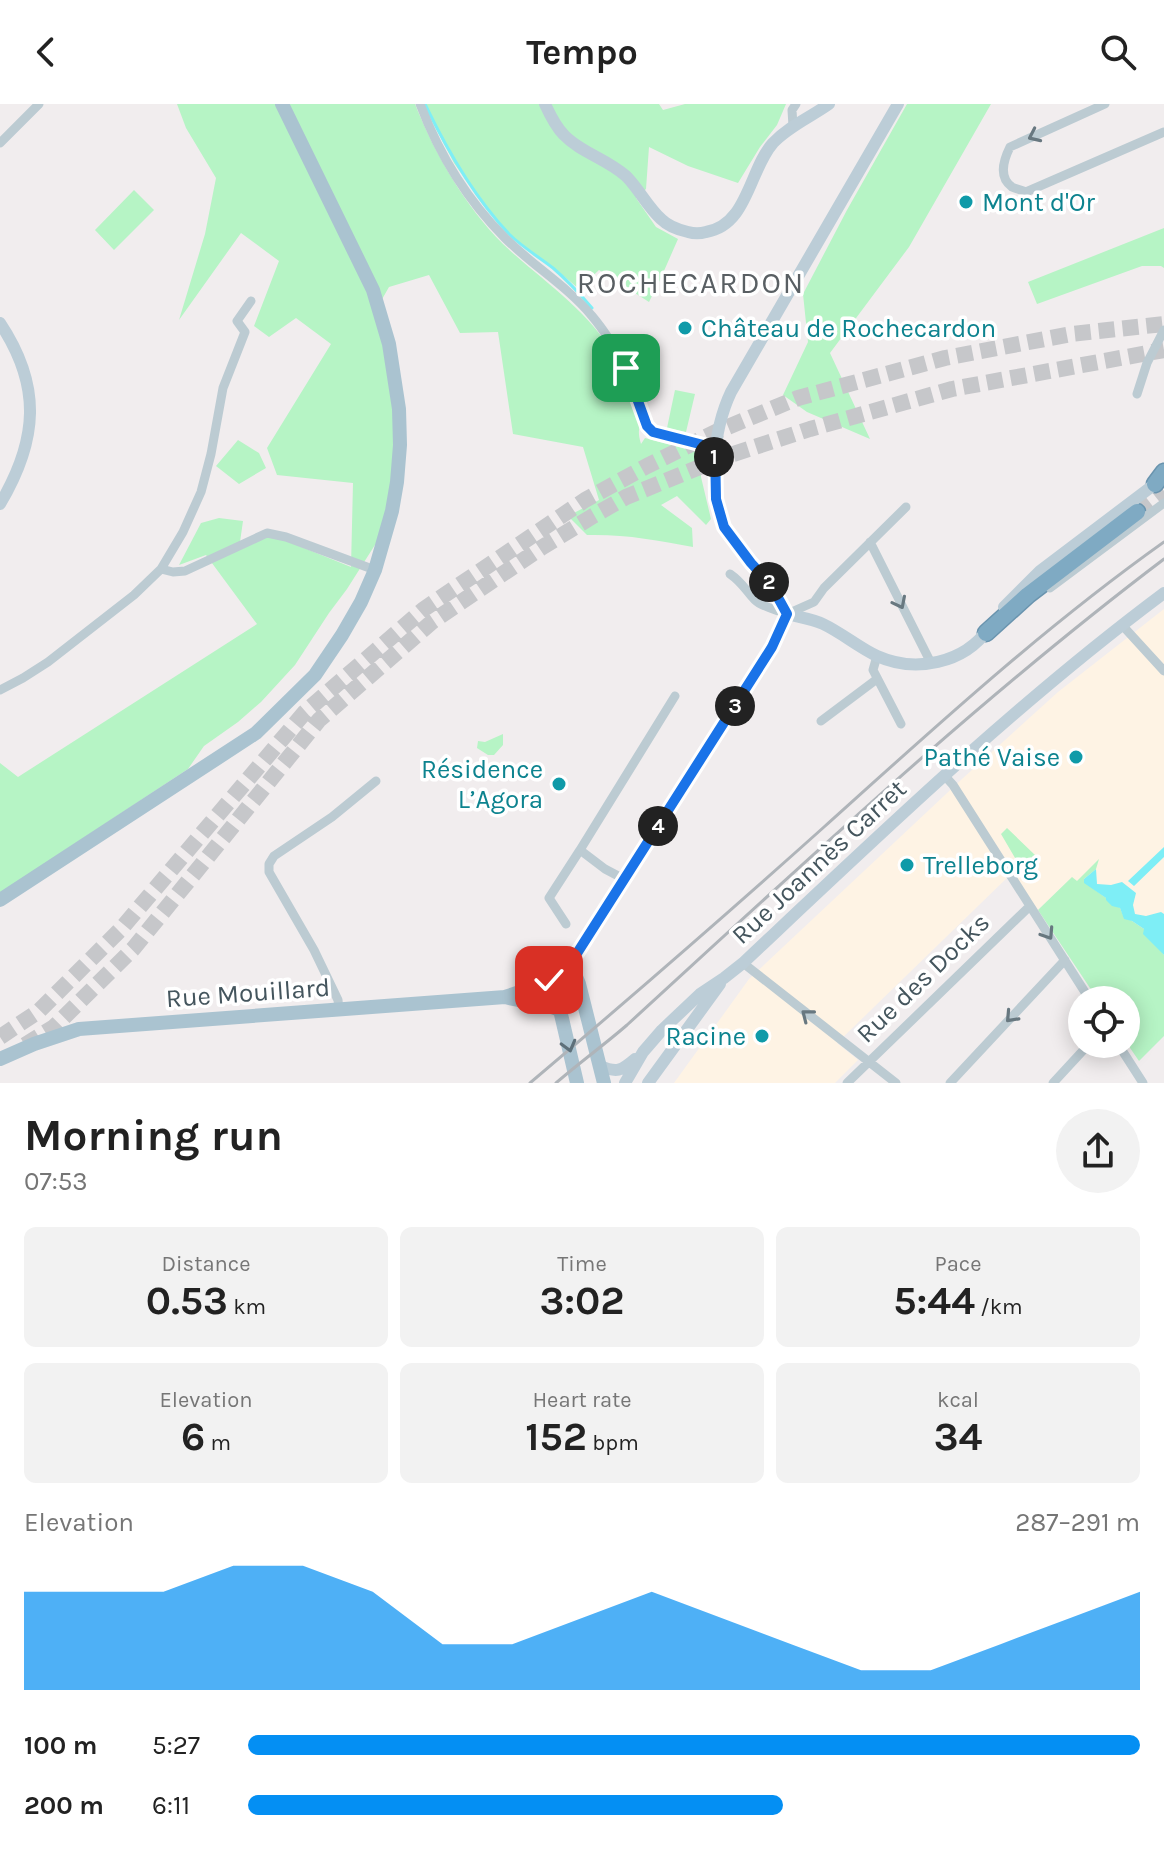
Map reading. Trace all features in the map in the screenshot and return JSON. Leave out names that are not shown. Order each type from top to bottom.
[{"type":"highway","points":[[986,633],[1028,595],[1137,512]]},
{"type":"main road","points":[[0,900],[256,733],[315,675],[361,602],[375,570],[392,511],[398,470],[399,409],[389,344],[373,290],[282,104]]},
{"type":"main road","points":[[567,969],[574,972],[578,979],[604,1083]]},
{"type":"main road","name":"Rue Mouillard","points":[[0,1059],[79,1029],[505,997],[544,984],[567,969]]},
{"type":"main road","name":"Rue Mouillard","points":[[505,997],[546,1004],[560,1010]]},
{"type":"main road","points":[[560,1010],[577,1083]]},
{"type":"street","points":[[0,143],[39,104]]},
{"type":"street","points":[[420,104],[429,129],[450,167],[479,209],[507,240],[567,290],[593,317],[626,368],[647,426],[653,432],[715,448]]},
{"type":"street","points":[[545,104],[565,136],[614,165],[633,183],[662,221],[695,234],[714,231],[727,224],[739,209],[759,162],[774,142],[829,104]]},
{"type":"street","points":[[793,126],[792,110],[796,104]]},
{"type":"street","points":[[787,614],[771,585],[724,527],[716,499],[715,448],[731,392],[898,104]]},
{"type":"street","points":[[1105,104],[1010,147],[1004,159],[1006,180],[1012,187],[1026,192],[1164,132]]},
{"type":"street","points":[[0,690],[48,662],[134,595],[161,569],[183,532],[201,492],[223,388],[245,332],[237,321],[251,301]]},
{"type":"street","points":[[0,323],[22,364],[31,421],[18,470],[0,504]]},
{"type":"street","points":[[1137,394],[1147,363],[1164,330]]},
{"type":"street","points":[[986,633],[997,615],[1040,571],[1161,480]]},
{"type":"street","points":[[730,574],[760,604],[822,623],[877,656],[920,665],[943,661],[965,651],[1164,503]]},
{"type":"street","points":[[560,1010],[559,995],[567,969],[767,654],[787,614],[814,602],[824,588],[906,507]]},
{"type":"street","points":[[161,569],[185,571],[267,533],[375,570]]},
{"type":"street","points":[[870,542],[931,663]]},
{"type":"street","name":"Rue Joannès Carret","points":[[625,1083],[643,1052],[700,994],[743,963],[944,775],[1049,683],[1164,593]]},
{"type":"street","points":[[1122,625],[1164,671]]},
{"type":"street","points":[[877,656],[873,670],[901,724]]},
{"type":"street","points":[[821,721],[877,679]]},
{"type":"street","points":[[566,924],[549,898],[675,696]]},
{"type":"street","points":[[944,775],[1081,986]]},
{"type":"street","points":[[339,1010],[338,1000],[314,950],[269,872],[269,864],[283,849],[332,817],[376,781]]},
{"type":"street","points":[[580,850],[624,879]]},
{"type":"street","name":"Rue des Docks","points":[[847,1083],[1030,906]]},
{"type":"street","points":[[950,1083],[1065,960]]},
{"type":"street","points":[[743,963],[896,1083]]},
{"type":"street","name":"Rue Joannès Carret","points":[[648,1083],[724,978]]},
{"type":"street","points":[[662,1030],[678,1043]]},
{"type":"street","points":[[600,1066],[612,1071],[622,1070],[643,1052]]},
{"type":"street","points":[[1053,1083],[1076,1058]]},
{"type":"street","points":[[1127,1058],[1143,1083]]},
{"type":"shaded area","points":[[1164,609],[1164,963],[1072,878],[1038,910],[1011,874],[837,1043],[858,1060],[835,1083],[674,1083],[749,979],[1058,692]]},
{"type":"green space","points":[[177,104],[415,104],[442,160],[476,213],[503,244],[564,296],[604,340],[637,407],[641,444],[645,438],[701,453],[701,477],[711,519],[706,525],[677,496],[661,505],[692,528],[693,547],[627,537],[587,535],[568,516],[599,500],[583,447],[513,434],[498,332],[460,333],[429,275],[389,287],[377,308],[388,346],[396,439],[393,484],[380,537],[347,589],[295,665],[261,702],[204,746],[188,769],[0,893],[0,763],[18,777],[257,624],[206,555],[179,565],[201,523],[219,518],[243,521],[240,542],[267,533],[351,567],[353,483],[277,475],[267,448],[331,344],[296,318],[269,337],[254,326],[279,261],[241,233],[179,320],[205,234],[216,178],[186,128]]},
{"type":"green space","points":[[423,104],[659,104],[663,110],[685,104],[786,104],[777,125],[738,183],[688,166],[649,147],[646,189],[636,198],[656,227],[678,239],[649,302],[599,270],[579,289],[511,237],[483,205],[454,163]]},
{"type":"green space","points":[[907,104],[991,104],[909,247],[830,353],[870,439],[807,412],[783,395],[808,342],[803,294]]},
{"type":"green space","points":[[134,190],[154,210],[114,250],[95,230]]},
{"type":"green space","points":[[1164,228],[1164,268],[1142,266],[1037,304],[1028,282]]},
{"type":"green space","points":[[675,390],[695,394],[686,432],[667,428]]},
{"type":"green space","points":[[238,440],[259,453],[266,468],[239,484],[216,466]]},
{"type":"green space","points":[[503,734],[503,745],[494,755],[477,748],[478,741],[485,742]]},
{"type":"green space","points":[[1007,828],[1035,855],[1021,868],[1001,834]]},
{"type":"green space","points":[[1099,859],[1096,869],[1084,879],[1120,908],[1123,915],[1144,929],[1164,955],[1164,1036],[1139,1061],[1140,986],[1089,986],[1038,910],[1072,877],[1077,881]]},
{"type":"water","points":[[1164,847],[1164,857],[1134,886],[1128,881]]},
{"type":"water","points":[[1096,869],[1097,884],[1122,882],[1136,893],[1133,905],[1135,914],[1164,914],[1164,955],[1143,934],[1144,929],[1124,919],[1120,908],[1112,906],[1084,883],[1084,879]]},
{"type":"waterway","points":[[425,104],[462,172],[496,220],[514,239],[558,273],[592,308]]},
{"type":"tunnel","points":[[0,1037],[39,1011],[121,929],[305,712],[424,609],[585,500],[718,431],[798,398],[945,358],[1071,334],[1164,324]]},
{"type":"tunnel","points":[[25,1045],[54,1027],[133,949],[319,720],[433,621],[593,516],[626,497],[727,456],[810,429],[952,389],[1164,350]]},
{"type":"tunnel","points":[[1137,512],[1164,491]]},
{"type":"railway","points":[[530,1083],[990,680],[1075,609],[1164,542]]},
{"type":"railway","points":[[556,1083],[627,1025],[957,727],[1164,559]]},
{"type":"place","name":"Mont d'Or","points":[[966,202]]},
{"type":"place","name":"Château de Rochecardon","points":[[685,328]]},
{"type":"place","name":"Pathé Vaise","points":[[1076,757]]},
{"type":"place","name":"Résidence L’Agora","points":[[559,784]]},
{"type":"place","name":"Trelleborg","points":[[907,865]]},
{"type":"place","name":"Racine","points":[[762,1036]]},
{"type":"district","name":"ROCHECARDON","points":[[691,283]]},
{"type":"route","points":[[549,980],[567,969],[772,647],[787,614],[771,585],[724,527],[716,499],[715,448],[653,432],[647,426],[626,368]]}]
